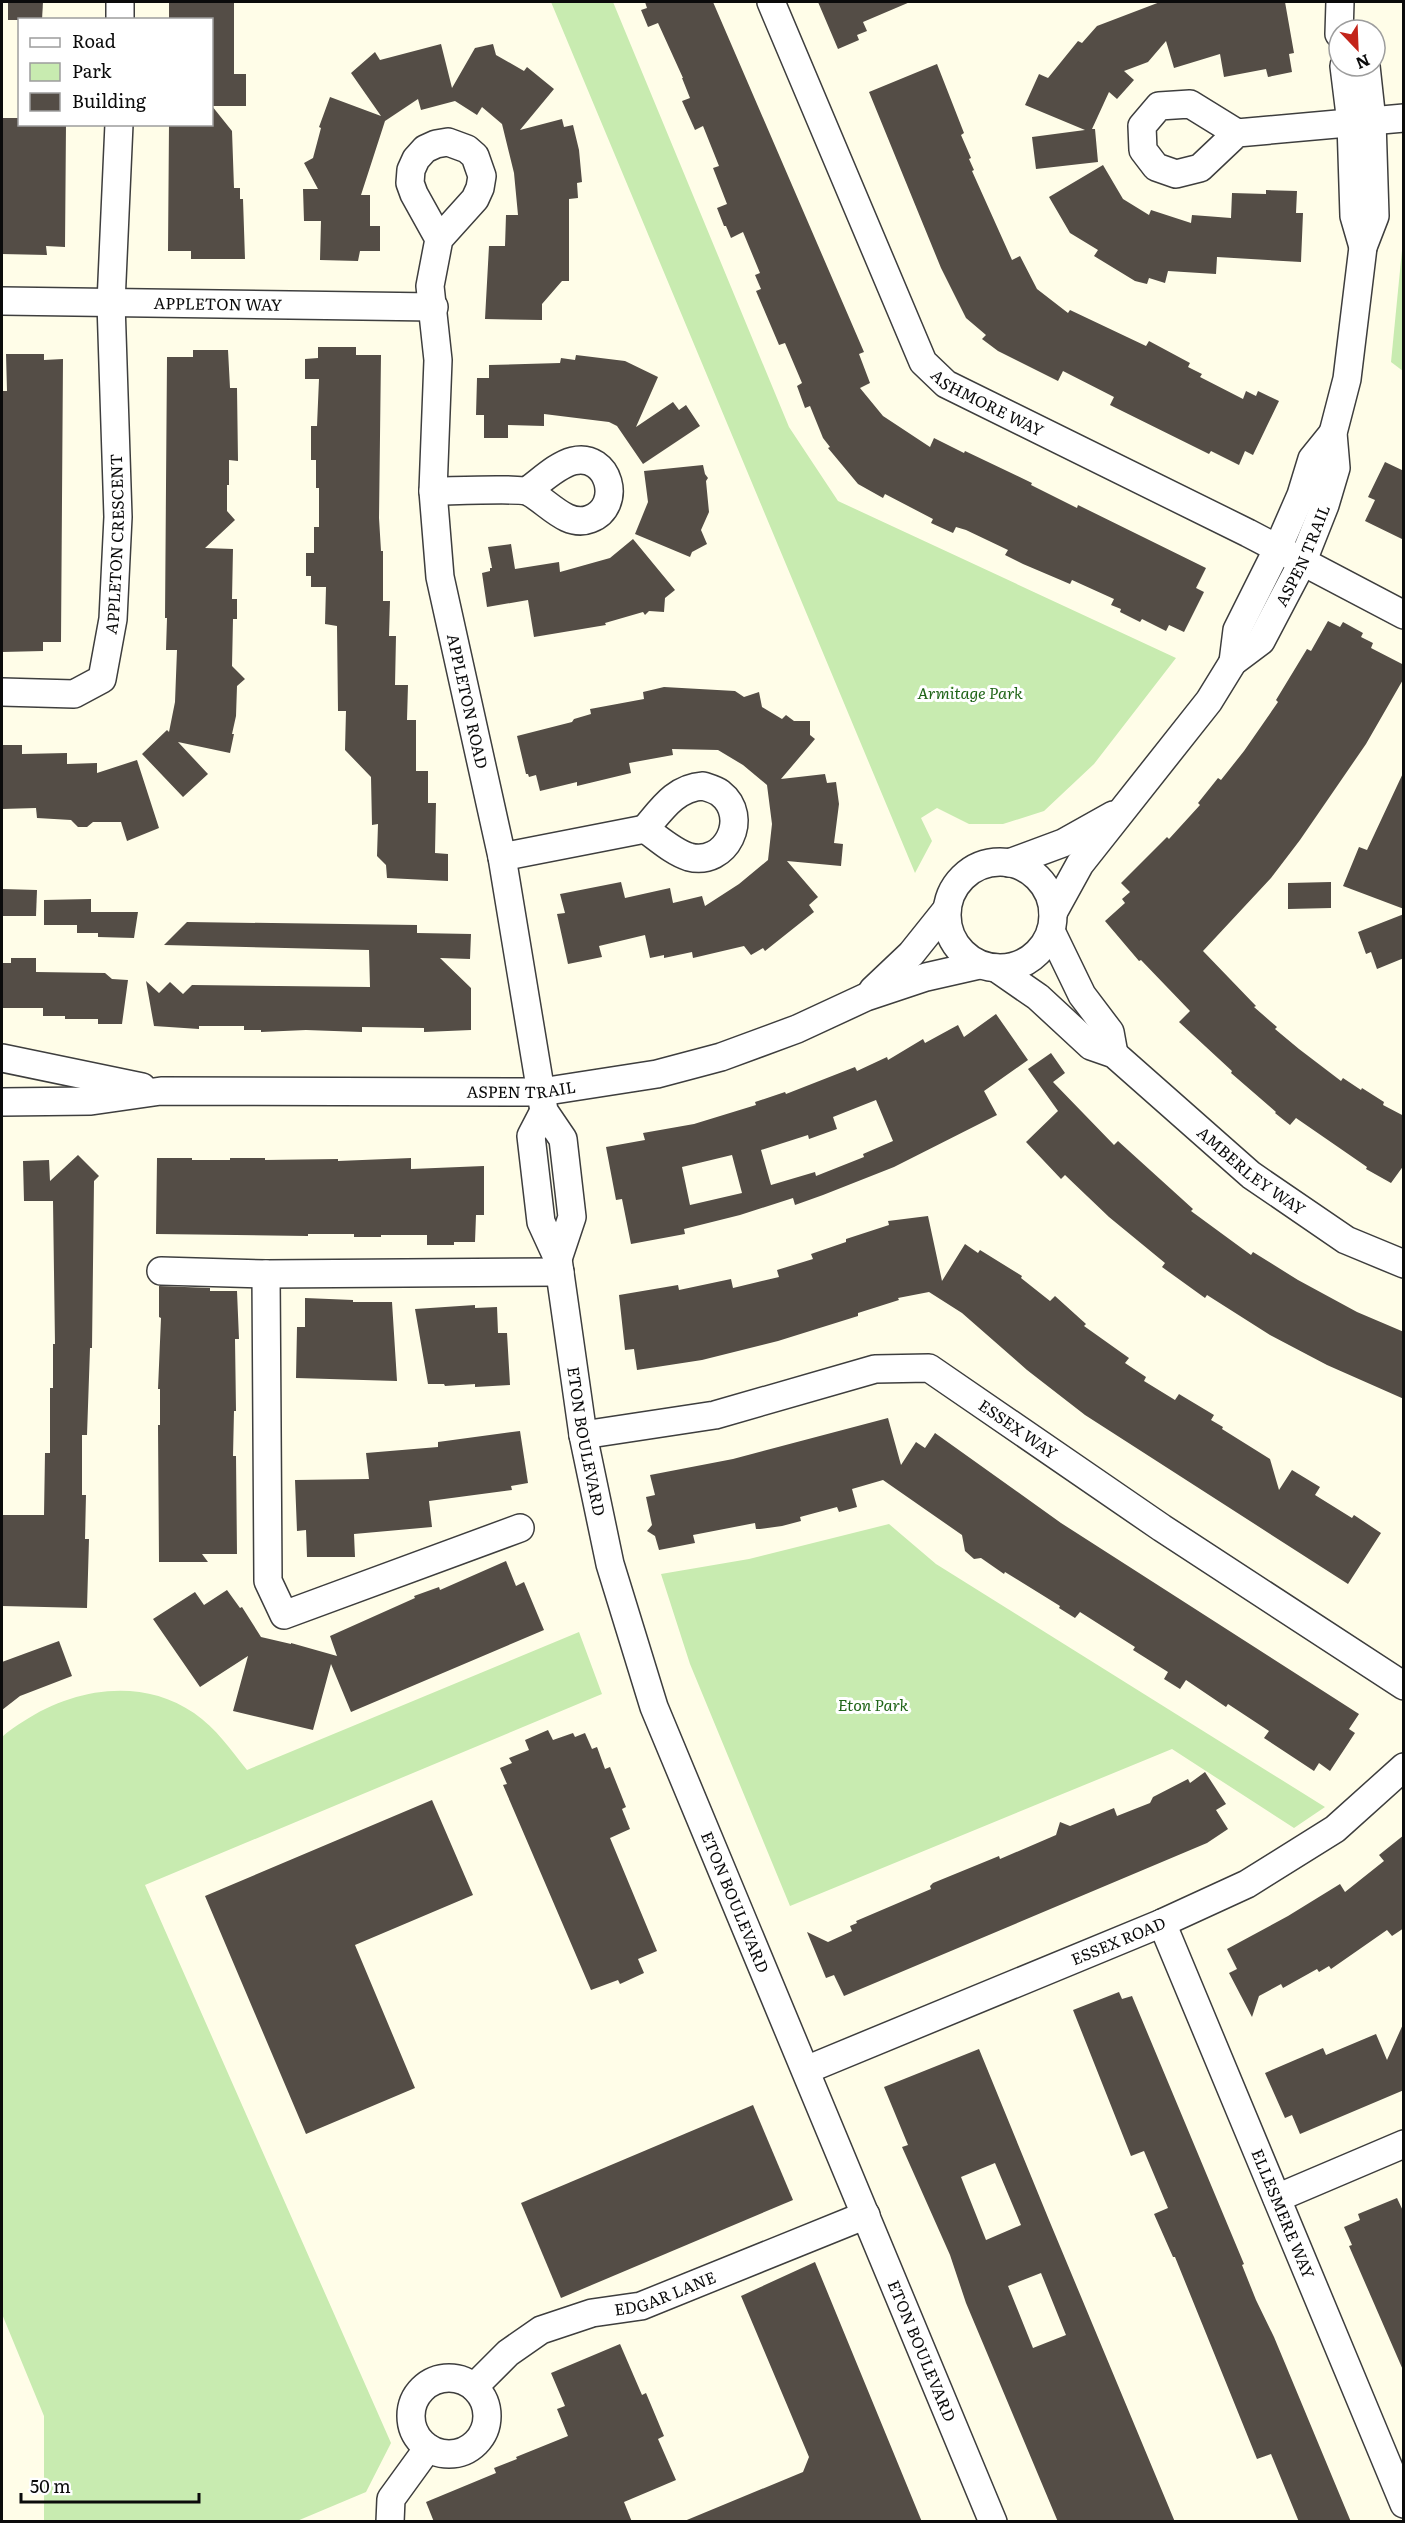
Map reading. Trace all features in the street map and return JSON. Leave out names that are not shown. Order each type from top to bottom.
[{"type":"street","points":[[120,2],[120,18]]},
{"type":"street","name":"ASHMORE WAY","points":[[771,2],[923,362],[946,384],[1404,615]]},
{"type":"street","points":[[1343,2],[1352,18]]},
{"type":"street","points":[[1341,18],[1343,2]]},
{"type":"street","name":"ASPEN TRAIL","points":[[1348,78],[1361,122]]},
{"type":"street","name":"ASPEN TRAIL","points":[[2,1102],[91,1101],[161,1091],[542,1101],[721,1057],[787,1033],[866,997],[926,977],[987,967],[1013,967],[1029,960],[1042,947],[1080,864],[1209,701],[1233,662],[1261,641],[1302,563],[1325,505],[1335,468],[1333,433],[1347,379],[1363,247],[1353,216],[1365,78]]},
{"type":"street","points":[[1237,133],[1404,118]]},
{"type":"street","points":[[111,303],[119,126]]},
{"type":"street","name":"APPLETON ROAD","points":[[439,240],[430,286],[438,360],[433,491],[440,577],[502,857],[542,1101]]},
{"type":"street","name":"APPLETON WAY","points":[[2,301],[434,307]]},
{"type":"street","name":"APPLETON CRESCENT","points":[[2,692],[74,694],[102,679],[112,619],[118,517],[111,303]]},
{"type":"street","name":"ASPEN TRAIL","points":[[1233,662],[1237,630],[1277,550],[1301,495],[1312,459],[1333,433]]},
{"type":"street","points":[[433,491],[527,491]]},
{"type":"street","name":"ASPEN TRAIL","points":[[866,997],[911,954],[947,909],[952,893],[961,879],[975,868],[991,863],[1009,863],[1063,843],[1124,808]]},
{"type":"street","points":[[502,857],[645,829]]},
{"type":"street","points":[[1009,863],[1026,869],[1040,880],[1050,896],[1052,922],[1082,995],[1110,1032],[1114,1054]]},
{"type":"street","points":[[947,909],[948,926],[954,942],[964,955],[987,967]]},
{"type":"street","name":"AMBERLEY WAY","points":[[987,967],[1038,997],[1091,1046],[1114,1054],[1251,1175],[1346,1240],[1404,1264]]},
{"type":"street","name":"ASPEN TRAIL","points":[[2,1058],[161,1091]]},
{"type":"street","name":"ETON BOULEVARD","points":[[542,1101],[531,1136],[541,1222],[559,1265],[583,1435],[610,1564],[654,1707],[993,2522]]},
{"type":"street","points":[[161,1271],[266,1274],[559,1265]]},
{"type":"street","points":[[266,1274],[268,1581],[284,1616],[520,1528]]},
{"type":"street","name":"ESSEX WAY","points":[[583,1435],[715,1415],[875,1369],[929,1368],[1162,1528],[1404,1686]]},
{"type":"street","name":"ESSEX ROAD","points":[[806,2070],[1162,1923],[1246,1884],[1335,1829],[1404,1767]]},
{"type":"street","name":"ELLESMERE WAY","points":[[1162,1923],[1404,2504]]},
{"type":"street","points":[[1277,2198],[1404,2144]]},
{"type":"street","name":"EDGAR LANE","points":[[474,2387],[508,2353],[541,2330],[592,2313],[641,2306],[866,2215]]},
{"type":"street","points":[[439,2379],[457,2379],[474,2387],[482,2397],[487,2421],[483,2433],[475,2444],[465,2451],[446,2453],[428,2448],[419,2440],[413,2429],[412,2410],[418,2393],[427,2384],[439,2379]]},
{"type":"street","points":[[390,2522],[392,2499],[428,2448]]},
{"type":"green space","name":"Armitage Park","points":[[551,2],[613,2],[789,427],[838,501],[1176,658],[1094,764],[1044,811],[1003,824],[969,824],[937,808],[921,818],[932,841],[915,873]]},
{"type":"green space","points":[[1403,240],[1404,371],[1391,362]]},
{"type":"green space","name":"Eton Park","points":[[889,1524],[936,1564],[1325,1807],[1294,1828],[1172,1749],[790,1906],[690,1664],[661,1574],[749,1559]]},
{"type":"green space","points":[[579,1632],[602,1694],[145,1885],[391,2443],[366,2492],[297,2521],[44,2521],[44,2416],[2,2314],[2,1737],[24,1721],[64,1701],[86,1694],[131,1691],[153,1694],[194,1713],[216,1733],[247,1770]]},
{"type":"building","points":[[8,2],[43,2],[42,18],[8,20]]},
{"type":"building","points":[[169,2],[234,2],[234,74],[246,74],[246,106],[213,106],[213,18],[169,18]]},
{"type":"building","points":[[645,2],[713,2],[864,352],[859,354],[870,383],[860,388],[883,416],[930,447],[934,438],[964,453],[965,451],[1032,483],[1031,485],[1077,508],[1078,505],[1206,568],[1196,588],[1204,592],[1184,632],[1169,625],[1166,631],[1142,619],[1140,622],[1111,605],[1114,599],[1072,580],[1070,584],[1023,564],[1005,555],[1008,550],[966,530],[956,527],[953,533],[931,523],[933,519],[885,494],[883,498],[858,484],[828,448],[830,447],[823,438],[810,406],[805,408],[797,386],[802,383],[785,343],[779,345],[756,291],[761,289],[755,275],[760,273],[743,232],[731,238],[724,226],[717,208],[727,204],[713,168],[719,166],[703,126],[695,130],[682,101],[690,98],[658,23],[648,27],[641,10],[647,8]]},
{"type":"building","points":[[818,2],[910,2],[863,22],[867,31],[857,35],[859,40],[838,49]]},
{"type":"building","points":[[1160,2],[1285,2],[1294,53],[1289,54],[1292,72],[1268,77],[1266,69],[1224,77],[1220,54],[1174,68],[1166,41],[1148,62],[1124,71],[1134,80],[1117,99],[1109,92],[1092,129],[1095,129],[1098,162],[1036,169],[1032,137],[1085,130],[1025,105],[1039,74],[1048,78],[1078,41],[1082,43],[1097,26]]},
{"type":"building","points":[[441,44],[452,88],[475,48],[493,44],[496,55],[524,71],[527,67],[554,89],[520,130],[562,119],[564,127],[573,125],[579,150],[582,182],[577,183],[578,198],[569,199],[569,281],[562,281],[542,304],[542,320],[485,319],[489,246],[505,246],[506,215],[518,215],[514,173],[502,124],[482,107],[477,115],[455,101],[421,110],[418,99],[385,121],[361,195],[370,195],[370,226],[380,226],[380,251],[360,251],[358,261],[320,260],[321,221],[304,221],[303,189],[318,189],[304,163],[313,158],[321,128],[319,127],[330,97],[381,116],[351,73],[375,52],[380,60]]},
{"type":"building","points":[[937,64],[964,133],[961,135],[971,158],[969,159],[974,170],[972,171],[1012,260],[1020,256],[1037,289],[1068,313],[1070,310],[1146,346],[1149,341],[1190,363],[1188,367],[1202,374],[1200,377],[1243,399],[1246,391],[1256,396],[1258,391],[1279,401],[1253,455],[1245,451],[1239,465],[1211,451],[1209,454],[1110,405],[1114,397],[1063,371],[1058,381],[998,351],[982,339],[986,335],[966,318],[941,268],[869,92]]},
{"type":"building","points":[[213,107],[232,131],[234,188],[240,188],[240,199],[243,199],[245,259],[191,259],[191,251],[168,251],[169,126],[213,126]]},
{"type":"building","points":[[2,118],[18,118],[18,126],[66,126],[65,247],[46,246],[47,255],[2,254]]},
{"type":"building","points":[[1103,165],[1123,199],[1149,215],[1151,210],[1191,223],[1192,215],[1231,218],[1232,193],[1266,194],[1266,190],[1297,191],[1296,213],[1303,213],[1301,262],[1217,257],[1216,274],[1168,271],[1165,283],[1149,278],[1147,284],[1135,281],[1094,256],[1098,250],[1070,233],[1049,197]]},
{"type":"building","points":[[318,347],[356,347],[356,355],[381,355],[379,518],[381,551],[383,551],[383,601],[390,601],[389,636],[396,636],[395,685],[408,685],[407,720],[416,720],[416,771],[428,771],[428,803],[436,803],[435,853],[448,854],[448,881],[387,878],[386,865],[377,856],[378,824],[372,825],[371,777],[345,750],[346,711],[338,711],[337,626],[325,624],[326,587],[311,587],[311,576],[306,576],[306,553],[314,553],[314,527],[319,527],[319,488],[316,488],[316,460],[311,460],[311,426],[317,426],[319,379],[305,379],[305,359],[318,358]]},
{"type":"building","points":[[193,350],[228,350],[230,388],[237,388],[238,461],[229,460],[229,485],[227,485],[227,511],[235,520],[205,548],[233,549],[232,599],[237,599],[237,619],[233,619],[232,666],[245,679],[237,686],[236,716],[230,753],[178,742],[208,774],[183,797],[142,754],[167,730],[169,732],[175,702],[177,650],[166,650],[167,618],[165,618],[167,357],[193,357]]},
{"type":"building","points":[[6,354],[44,354],[44,360],[63,359],[61,642],[43,642],[43,651],[2,652],[2,391],[7,391]]},
{"type":"building","points":[[576,355],[625,361],[658,377],[636,427],[673,402],[679,410],[686,405],[700,426],[643,464],[617,426],[609,422],[544,414],[544,426],[508,425],[508,438],[484,438],[484,415],[476,415],[477,378],[489,378],[489,365],[560,363],[561,358],[575,360]]},
{"type":"building","points":[[1385,462],[1404,471],[1404,540],[1365,521],[1375,500],[1368,497]]},
{"type":"building","points":[[703,465],[708,478],[706,481],[709,512],[701,530],[707,544],[692,552],[690,557],[635,534],[648,502],[644,471]]},
{"type":"building","points":[[633,539],[675,590],[665,598],[664,612],[649,611],[645,615],[643,612],[605,623],[606,625],[534,637],[528,600],[487,607],[482,573],[492,568],[488,547],[511,544],[515,569],[559,562],[560,572],[610,558]]},
{"type":"building","points":[[1328,621],[1340,627],[1343,622],[1363,633],[1361,637],[1373,643],[1371,648],[1404,665],[1404,678],[1366,744],[1300,840],[1271,878],[1203,951],[1256,1006],[1254,1007],[1277,1027],[1275,1029],[1299,1049],[1341,1081],[1343,1078],[1361,1090],[1362,1088],[1384,1102],[1383,1105],[1404,1116],[1404,1165],[1391,1183],[1366,1169],[1367,1167],[1296,1118],[1290,1125],[1231,1073],[1232,1071],[1179,1022],[1190,1011],[1141,960],[1139,961],[1105,921],[1125,903],[1122,899],[1130,892],[1121,883],[1167,837],[1169,839],[1200,805],[1198,803],[1218,778],[1221,780],[1244,751],[1278,702],[1276,700],[1307,649],[1311,651]]},
{"type":"building","points":[[664,687],[735,691],[744,697],[759,692],[762,707],[782,719],[786,715],[794,721],[810,721],[810,735],[815,739],[781,779],[825,774],[827,783],[836,782],[839,804],[834,843],[843,844],[841,866],[787,861],[818,897],[809,905],[814,912],[765,951],[763,948],[751,955],[744,946],[693,958],[692,952],[664,958],[664,955],[650,958],[645,935],[599,946],[602,957],[568,964],[557,914],[565,913],[560,894],[621,882],[625,898],[670,888],[673,903],[702,896],[705,906],[739,884],[768,860],[772,824],[767,785],[743,765],[718,750],[672,749],[673,755],[629,763],[631,773],[577,786],[577,782],[540,791],[536,775],[529,777],[526,774],[517,736],[572,722],[574,719],[591,714],[590,709],[644,699],[643,692]]},
{"type":"building","points":[[2,745],[22,745],[22,754],[67,753],[67,764],[97,763],[97,773],[137,760],[159,828],[127,841],[121,822],[93,822],[87,827],[78,827],[71,820],[37,818],[36,808],[2,809]]},
{"type":"building","points":[[1404,771],[1404,909],[1343,886],[1359,847],[1367,850]]},
{"type":"building","points":[[1331,882],[1331,908],[1288,909],[1288,883]]},
{"type":"building","points":[[2,889],[37,890],[36,916],[2,916]]},
{"type":"building","points":[[91,899],[91,912],[138,912],[134,938],[98,937],[98,933],[77,933],[77,925],[44,925],[44,900]]},
{"type":"building","points":[[1404,914],[1404,958],[1377,969],[1371,952],[1366,954],[1358,932]]},
{"type":"building","points":[[187,922],[417,925],[417,933],[471,934],[470,959],[440,958],[471,988],[471,1030],[424,1032],[424,1028],[362,1027],[362,1032],[306,1030],[261,1032],[261,1030],[244,1030],[244,1026],[199,1026],[199,1029],[154,1026],[146,981],[159,993],[170,982],[183,994],[192,985],[370,987],[369,950],[164,945]]},
{"type":"building","points":[[11,958],[36,958],[36,972],[105,973],[112,979],[128,980],[122,1024],[98,1024],[98,1019],[43,1016],[43,1008],[3,1008],[2,963],[11,963]]},
{"type":"building","points":[[996,1014],[1028,1060],[984,1091],[997,1115],[894,1167],[795,1205],[793,1198],[740,1215],[684,1229],[685,1234],[631,1244],[622,1199],[616,1200],[606,1147],[645,1140],[643,1133],[694,1124],[756,1105],[755,1102],[785,1092],[786,1094],[855,1067],[857,1071],[887,1057],[888,1060],[923,1039],[925,1043],[958,1025],[964,1037]],"holes":[[[876,1100],[893,1141],[863,1154],[864,1157],[816,1176],[815,1172],[771,1185],[761,1150],[808,1135],[809,1139],[837,1129],[833,1117]],[[732,1155],[742,1193],[690,1205],[682,1167]]]},
{"type":"building","points":[[1051,1053],[1065,1073],[1053,1082],[1114,1145],[1118,1141],[1193,1209],[1191,1211],[1251,1255],[1253,1252],[1357,1312],[1404,1332],[1404,1399],[1327,1365],[1270,1335],[1207,1295],[1205,1298],[1162,1267],[1165,1263],[1109,1217],[1065,1175],[1061,1179],[1026,1142],[1058,1111],[1028,1069]]},
{"type":"building","points":[[78,1155],[99,1176],[94,1181],[92,1348],[90,1348],[87,1435],[82,1435],[82,1495],[86,1495],[85,1539],[89,1539],[87,1608],[2,1606],[2,1515],[44,1515],[45,1453],[50,1453],[50,1388],[53,1388],[53,1344],[55,1344],[53,1201],[24,1201],[23,1161],[49,1160],[50,1181]]},
{"type":"building","points":[[157,1158],[192,1158],[192,1160],[338,1159],[338,1161],[411,1158],[411,1169],[484,1166],[484,1215],[476,1215],[475,1242],[454,1242],[454,1245],[427,1245],[427,1235],[354,1237],[354,1234],[308,1234],[308,1236],[156,1234]]},
{"type":"building","points":[[928,1216],[942,1281],[965,1244],[978,1253],[980,1250],[1022,1276],[1021,1278],[1050,1301],[1055,1296],[1086,1324],[1084,1326],[1129,1358],[1125,1363],[1146,1377],[1144,1381],[1175,1400],[1179,1394],[1214,1415],[1211,1420],[1223,1427],[1222,1429],[1270,1459],[1279,1490],[1292,1470],[1320,1487],[1315,1495],[1352,1518],[1354,1515],[1381,1533],[1348,1584],[1085,1415],[1027,1370],[962,1313],[929,1292],[898,1298],[899,1300],[858,1313],[858,1316],[778,1341],[702,1360],[637,1370],[634,1349],[625,1350],[619,1295],[678,1285],[679,1290],[731,1279],[733,1288],[779,1277],[777,1270],[813,1259],[811,1254],[846,1242],[846,1239],[889,1225],[888,1221]]},
{"type":"building","points":[[159,1286],[237,1291],[239,1339],[235,1339],[236,1411],[234,1411],[233,1456],[236,1456],[237,1554],[202,1554],[208,1562],[159,1562],[160,1389],[158,1389],[161,1318],[159,1317]]},
{"type":"building","points":[[305,1298],[392,1302],[397,1381],[296,1378],[297,1327],[305,1327]]},
{"type":"building","points":[[475,1305],[475,1308],[497,1307],[498,1333],[507,1333],[510,1385],[475,1387],[475,1384],[445,1386],[444,1384],[428,1384],[415,1309]]},
{"type":"building","points":[[888,1418],[901,1465],[916,1442],[925,1448],[935,1433],[1061,1523],[1359,1714],[1349,1729],[1355,1733],[1330,1771],[1319,1763],[1314,1771],[1264,1738],[1269,1731],[1228,1704],[1226,1707],[1186,1680],[1180,1689],[1164,1679],[1168,1672],[1133,1650],[1135,1647],[1080,1612],[1075,1618],[1005,1572],[1004,1574],[981,1558],[974,1559],[965,1551],[962,1535],[883,1480],[852,1489],[857,1507],[839,1512],[837,1507],[800,1517],[801,1521],[782,1526],[756,1529],[755,1523],[693,1535],[695,1543],[659,1550],[655,1536],[647,1531],[652,1525],[646,1497],[655,1495],[650,1475],[733,1459]]},
{"type":"building","points":[[520,1431],[528,1483],[511,1486],[512,1490],[429,1501],[432,1527],[354,1534],[355,1557],[307,1557],[306,1530],[297,1531],[295,1480],[369,1479],[366,1453],[438,1447],[438,1442]]},
{"type":"building","points":[[506,1561],[516,1586],[524,1582],[544,1630],[351,1712],[331,1664],[313,1730],[233,1711],[248,1656],[200,1687],[153,1619],[195,1592],[204,1605],[227,1590],[240,1608],[242,1607],[261,1637],[337,1656],[330,1636],[415,1598],[414,1596],[439,1587],[440,1590]]},
{"type":"building","points":[[59,1641],[72,1676],[20,1696],[2,1710],[2,1662]]},
{"type":"building","points":[[548,1730],[553,1740],[573,1733],[575,1737],[585,1733],[592,1749],[597,1747],[605,1769],[610,1767],[626,1807],[622,1809],[630,1829],[610,1838],[657,1951],[638,1959],[644,1973],[620,1984],[618,1980],[591,1990],[503,1785],[507,1784],[500,1768],[512,1763],[509,1758],[529,1750],[525,1740]]},
{"type":"building","points":[[1205,1772],[1226,1804],[1216,1810],[1228,1829],[1207,1843],[844,1996],[834,1975],[826,1978],[807,1932],[828,1942],[852,1931],[850,1926],[857,1923],[856,1921],[931,1889],[930,1886],[933,1883],[999,1856],[1000,1859],[1056,1835],[1060,1822],[1070,1826],[1114,1808],[1117,1816],[1150,1803],[1153,1797],[1188,1779],[1190,1783]]},
{"type":"building","points":[[432,1800],[473,1895],[355,1945],[415,2088],[306,2134],[205,1896]]},
{"type":"building","points":[[1404,1835],[1404,1928],[1392,1936],[1387,1930],[1331,1969],[1329,1966],[1319,1972],[1317,1969],[1283,1988],[1281,1984],[1259,1996],[1252,2017],[1229,1973],[1237,1969],[1227,1949],[1288,1916],[1340,1884],[1345,1892],[1384,1861],[1379,1855]]},
{"type":"building","points":[[1119,1992],[1122,1999],[1132,1996],[1244,2264],[1242,2265],[1256,2300],[1274,2337],[1351,2522],[1299,2522],[1271,2454],[1257,2459],[1175,2257],[1154,2214],[1168,2208],[1144,2151],[1131,2156],[1073,2010]]},
{"type":"building","points":[[1404,2022],[1404,2090],[1300,2134],[1292,2115],[1285,2118],[1265,2073],[1323,2048],[1326,2055],[1376,2034],[1387,2060]]},
{"type":"building","points":[[979,2049],[1175,2522],[1058,2522],[966,2303],[950,2255],[902,2147],[908,2145],[884,2087]],"holes":[[[995,2163],[1021,2225],[986,2240],[961,2177]],[[1041,2273],[1066,2335],[1033,2348],[1008,2286]]]},
{"type":"building","points":[[753,2105],[793,2200],[561,2298],[521,2203]]},
{"type":"building","points":[[1397,2198],[1404,2213],[1403,2370],[1349,2246],[1352,2245],[1344,2227],[1360,2220],[1358,2214]]},
{"type":"building","points":[[815,2262],[922,2522],[682,2522],[803,2472],[809,2457],[741,2296]]},
{"type":"building","points":[[620,2344],[642,2395],[646,2393],[664,2436],[658,2439],[676,2480],[624,2502],[632,2522],[434,2522],[426,2502],[496,2473],[494,2468],[568,2436],[557,2409],[565,2406],[551,2373]]}]
